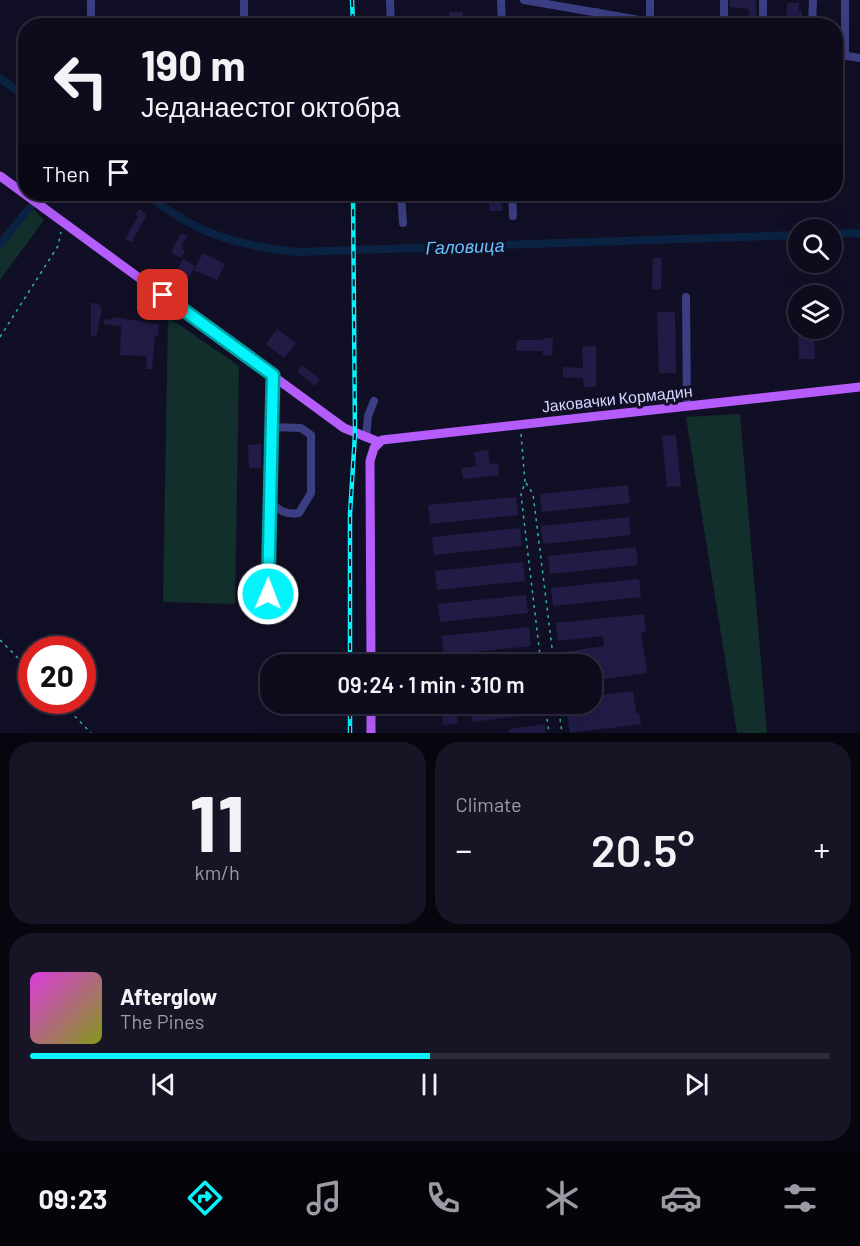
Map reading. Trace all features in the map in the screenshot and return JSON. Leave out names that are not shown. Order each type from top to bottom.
[{"type":"main road","points":[[0,176],[18,189]]},
{"type":"main road","points":[[34,201],[344,428],[379,442],[372,451],[370,461],[371,654]]},
{"type":"main road","name":"Јаковачки Кормадин","points":[[379,442],[386,439],[860,387]]},
{"type":"main road","points":[[371,714],[371,733]]},
{"type":"street","points":[[91,0],[91,18]]},
{"type":"street","points":[[244,0],[244,18]]},
{"type":"street","points":[[390,0],[391,18]]},
{"type":"street","points":[[501,0],[502,18]]},
{"type":"street","points":[[524,0],[633,18]]},
{"type":"street","points":[[588,0],[595,18]]},
{"type":"street","points":[[650,0],[650,18]]},
{"type":"street","points":[[724,0],[724,18]]},
{"type":"street","points":[[763,0],[763,18]]},
{"type":"street","points":[[812,18],[813,0]]},
{"type":"street","points":[[845,0],[845,56],[860,58]]},
{"type":"street","points":[[401,201],[403,223]]},
{"type":"street","points":[[512,201],[513,216]]},
{"type":"street","points":[[686,297],[687,405]]},
{"type":"street","points":[[268,618],[273,375]]},
{"type":"street","points":[[366,438],[368,416],[374,401]]},
{"type":"street","points":[[270,500],[276,508],[289,514],[299,513],[311,493],[311,435],[301,428],[272,427]]},
{"type":"path","points":[[0,337],[58,246],[64,223]]},
{"type":"path","points":[[520,424],[525,482],[521,495],[540,654]]},
{"type":"path","points":[[525,482],[533,494],[553,654]]},
{"type":"path","points":[[0,640],[18,658]]},
{"type":"path","points":[[73,714],[91,733]]},
{"type":"path","points":[[546,714],[549,733]]},
{"type":"path","points":[[559,714],[562,733]]},
{"type":"green space","points":[[29,204],[44,220],[0,280],[0,239]]},
{"type":"green space","points":[[168,317],[239,366],[235,604],[163,602]]},
{"type":"green space","points":[[740,414],[767,733],[737,733],[686,417]]},
{"type":"building","points":[[730,0],[756,0],[757,18],[748,18],[749,9],[730,7]]},
{"type":"building","points":[[787,3],[799,3],[802,18],[786,18]]},
{"type":"building","points":[[449,12],[463,12],[463,18],[449,18]]},
{"type":"building","points":[[489,201],[501,201],[502,211],[489,211]]},
{"type":"building","points":[[139,209],[147,214],[132,242],[125,239],[138,216],[135,215]]},
{"type":"building","points":[[181,233],[187,236],[182,244],[182,249],[185,250],[181,258],[171,252]]},
{"type":"building","points":[[203,253],[225,264],[217,280],[194,270]]},
{"type":"building","points":[[653,258],[662,258],[661,289],[652,289]]},
{"type":"building","points":[[183,259],[195,266],[188,279],[176,273]]},
{"type":"building","points":[[91,303],[100,304],[102,308],[96,337],[91,336]]},
{"type":"building","points":[[657,312],[675,312],[676,373],[659,373]]},
{"type":"building","points":[[113,317],[159,324],[158,336],[155,336],[152,369],[146,369],[147,356],[120,355],[121,326],[104,324],[104,319],[112,320]]},
{"type":"building","points":[[277,329],[296,343],[284,358],[266,344]]},
{"type":"building","points":[[543,338],[553,338],[552,356],[543,355],[543,351],[516,351],[517,340],[543,340]]},
{"type":"building","points":[[798,339],[814,339],[815,359],[799,359]]},
{"type":"building","points":[[596,346],[596,387],[584,387],[583,378],[563,377],[563,367],[583,368],[582,347]]},
{"type":"building","points":[[302,365],[320,379],[315,386],[297,372]]},
{"type":"building","points":[[676,435],[681,486],[667,487],[662,436]]},
{"type":"building","points":[[261,444],[261,468],[249,468],[248,445]]},
{"type":"building","points":[[488,450],[490,464],[498,463],[499,475],[463,479],[461,468],[476,466],[474,452]]},
{"type":"building","points":[[628,485],[630,503],[542,512],[540,494]]},
{"type":"building","points":[[516,497],[518,515],[430,524],[428,505]]},
{"type":"building","points":[[629,517],[631,535],[543,544],[541,526]]},
{"type":"building","points":[[520,528],[522,546],[434,555],[432,537]]},
{"type":"building","points":[[636,547],[638,565],[550,574],[548,556]]},
{"type":"building","points":[[523,562],[525,581],[437,590],[435,571]]},
{"type":"building","points":[[639,579],[641,597],[553,606],[551,588]]},
{"type":"building","points":[[526,595],[528,613],[440,622],[438,604]]},
{"type":"building","points":[[644,614],[646,632],[641,632],[647,673],[602,679],[602,654],[557,653],[604,646],[603,636],[558,641],[556,623]]},
{"type":"building","points":[[529,627],[531,646],[444,654],[441,636]]},
{"type":"building","points":[[633,691],[636,713],[639,713],[641,724],[570,733],[567,714],[602,714],[602,695]]},
{"type":"building","points":[[442,714],[457,714],[458,724],[443,725]]},
{"type":"building","points":[[471,714],[535,714],[472,722]]},
{"type":"building","points":[[545,724],[546,733],[509,733],[509,729]]},
{"type":"waterway","name":"Галовица","points":[[0,78],[18,92]]},
{"type":"waterway","points":[[0,244],[35,201]]},
{"type":"waterway","name":"Галовица","points":[[156,201],[182,219],[216,235],[252,245],[296,252],[788,235]]},
{"type":"waterway","name":"Галовица","points":[[842,234],[860,233]]},
{"type":"railway","points":[[352,0],[353,18]]},
{"type":"railway","points":[[350,654],[350,514],[355,434],[353,201]]},
{"type":"railway","points":[[350,714],[350,733]]},
{"type":"route","points":[[163,295],[273,375],[268,594]]}]
